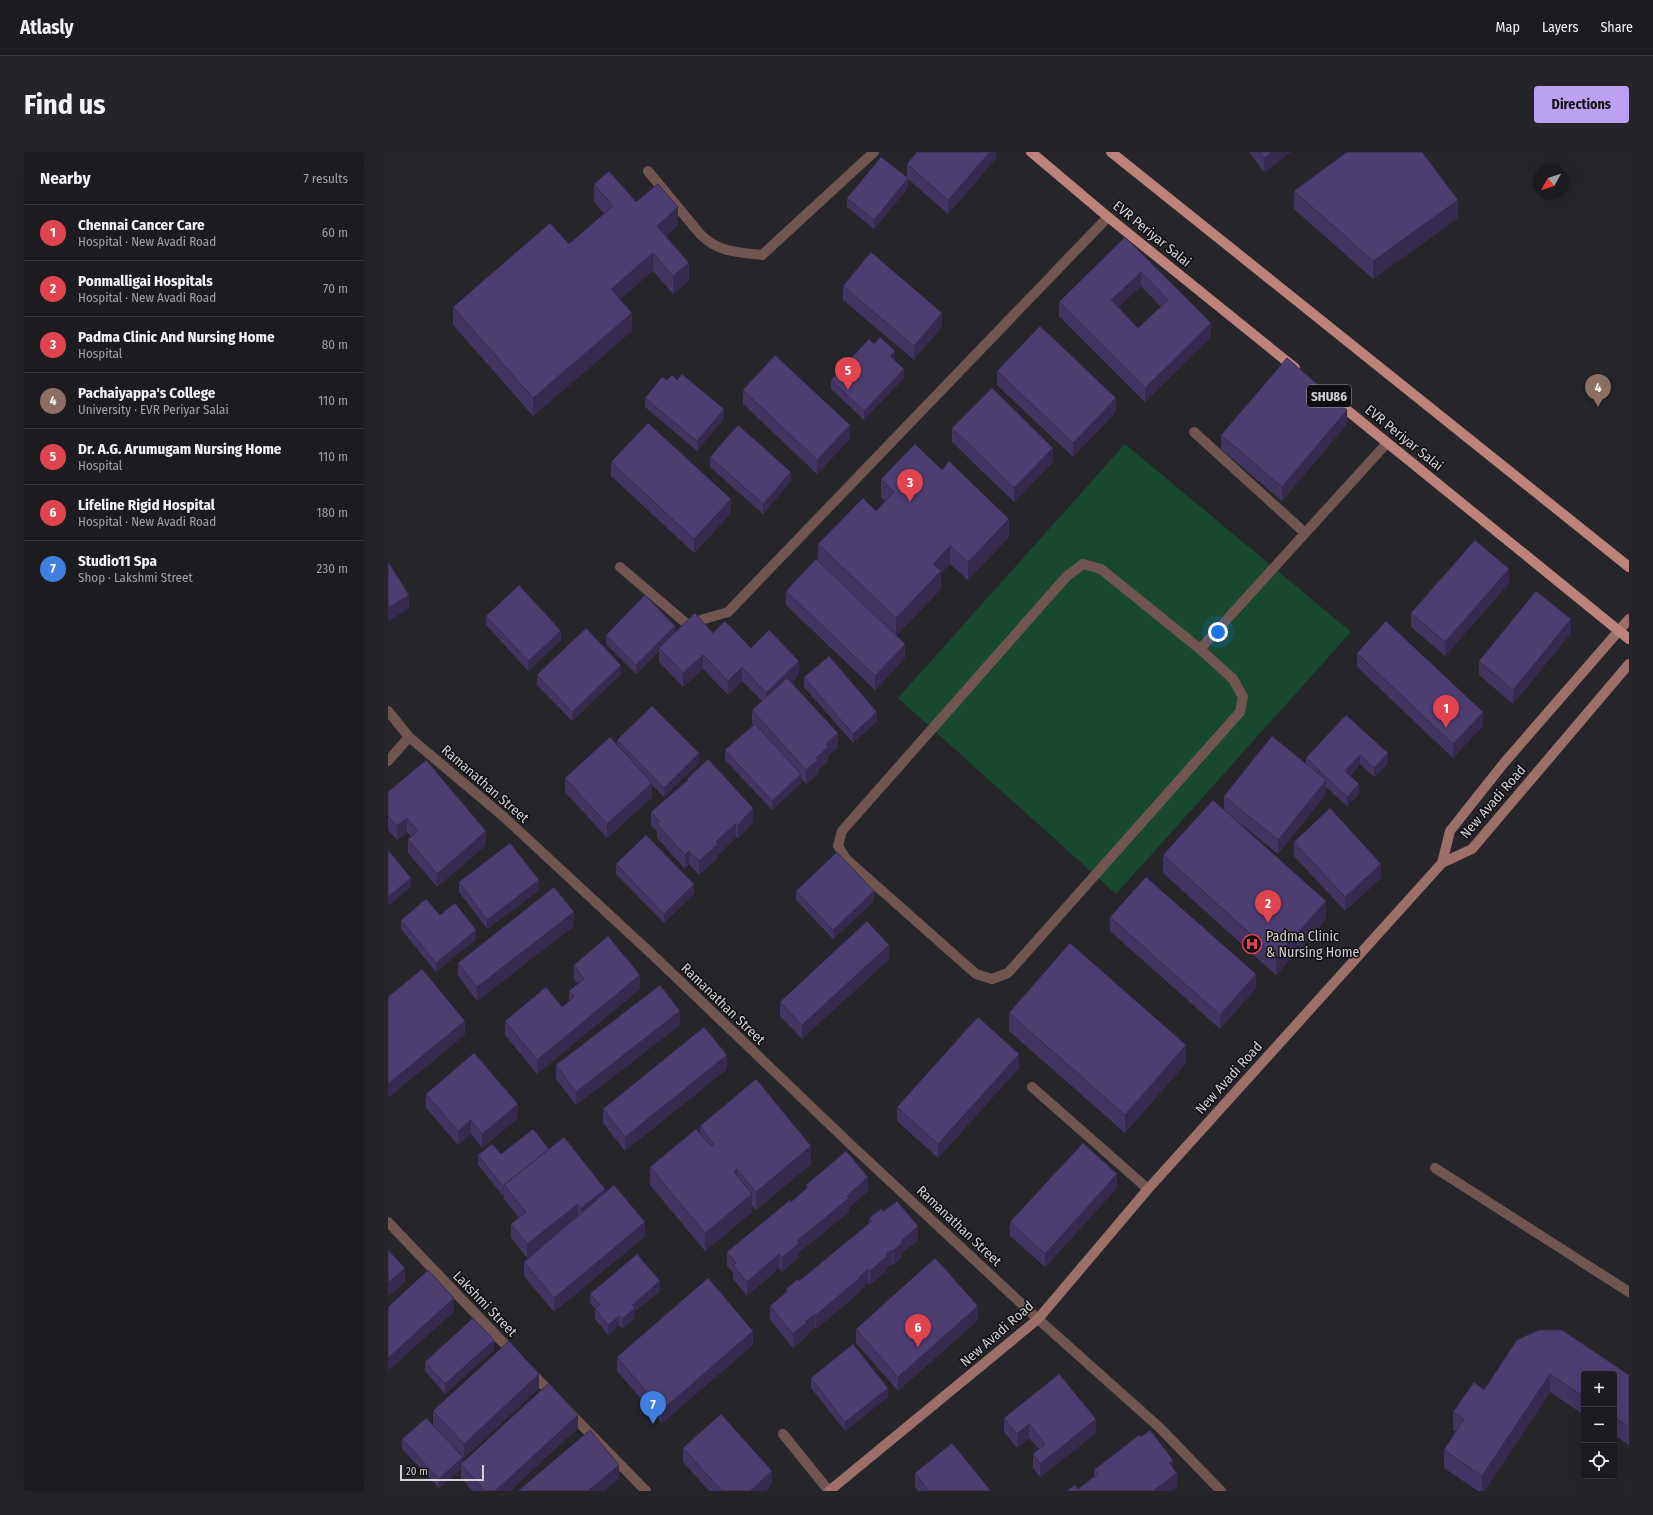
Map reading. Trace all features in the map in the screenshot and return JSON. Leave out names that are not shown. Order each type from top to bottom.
[{"type":"main road","name":"EVR Periyar Salai","points":[[1031,152],[1108,217],[1300,373]]},
{"type":"main road","points":[[1111,152],[1629,566]]},
{"type":"main road","name":"EVR Periyar Salai","points":[[1332,398],[1629,639]]},
{"type":"main road","points":[[1442,863],[1450,831],[1504,763],[1629,619]]},
{"type":"main road","name":"New Avadi Road","points":[[829,1491],[1038,1319],[1148,1189],[1442,863],[1472,849],[1629,664]]},
{"type":"street","points":[[648,171],[709,243],[728,251],[762,255],[874,152]]},
{"type":"street","points":[[620,566],[687,624],[728,612],[1108,217]]},
{"type":"street","points":[[1194,432],[1305,533]]},
{"type":"street","points":[[1200,649],[1387,443]]},
{"type":"street","points":[[1083,564],[1101,568],[1200,649],[1234,679],[1243,697],[1240,712],[1008,973],[992,979],[976,974],[846,859],[838,846],[842,831],[1067,576],[1083,564]]},
{"type":"street","name":"Ramanathan Street","points":[[388,711],[409,737],[504,817],[632,936],[850,1144],[1221,1491]]},
{"type":"street","points":[[388,761],[409,737]]},
{"type":"street","points":[[1032,1088],[1148,1189]]},
{"type":"street","points":[[1435,1168],[1629,1292]]},
{"type":"street","name":"Lakshmi Street","points":[[388,1222],[646,1491]]},
{"type":"street","points":[[783,1434],[829,1491]]},
{"type":"green space","points":[[1125,444],[1351,632],[1116,894],[898,698]]},
{"type":"building","points":[[917,152],[990,152],[948,200],[907,164]]},
{"type":"building","points":[[1259,152],[1272,152],[1264,158]]},
{"type":"building","points":[[1347,152],[1422,152],[1458,200],[1373,261],[1294,191]]},
{"type":"building","points":[[881,157],[908,178],[874,220],[847,198]]},
{"type":"building","points":[[609,171],[636,202],[658,184],[678,207],[657,226],[689,263],[673,276],[653,253],[611,289],[632,313],[533,398],[453,307],[550,223],[569,244],[613,206],[594,184]]},
{"type":"building","points":[[1125,237],[1211,323],[1145,388],[1059,302]],"holes":[[[1141,272],[1168,300],[1138,328],[1111,300]]]},
{"type":"building","points":[[871,252],[942,313],[914,346],[843,286]]},
{"type":"building","points":[[1040,326],[1116,398],[1073,443],[997,371]]},
{"type":"building","points":[[880,337],[895,351],[890,356],[904,369],[864,411],[831,380],[869,339],[874,344]]},
{"type":"building","points":[[775,355],[850,425],[817,460],[743,390]]},
{"type":"building","points":[[1287,358],[1347,410],[1282,487],[1221,435]]},
{"type":"building","points":[[682,374],[724,409],[697,441],[645,398],[662,377],[667,380],[672,375],[677,380]]},
{"type":"building","points":[[992,388],[1053,448],[1014,488],[952,428]]},
{"type":"building","points":[[648,423],[731,499],[694,539],[611,462]]},
{"type":"building","points":[[738,425],[791,472],[763,504],[710,457]]},
{"type":"building","points":[[915,444],[942,470],[949,461],[1009,519],[968,562],[950,546],[933,564],[941,571],[896,618],[818,544],[863,498],[876,511],[894,492],[881,479]]},
{"type":"building","points":[[1475,540],[1509,569],[1445,642],[1411,613]]},
{"type":"building","points":[[816,559],[905,644],[875,676],[786,591]]},
{"type":"building","points":[[388,562],[409,595],[388,608]]},
{"type":"building","points":[[519,585],[561,631],[528,661],[486,616]]},
{"type":"building","points":[[1536,591],[1571,619],[1513,690],[1479,661]]},
{"type":"building","points":[[645,595],[675,626],[636,665],[606,635]]},
{"type":"building","points":[[695,613],[713,633],[725,621],[751,648],[769,630],[799,661],[766,693],[742,667],[728,681],[703,655],[683,673],[659,648]]},
{"type":"building","points":[[1386,621],[1483,712],[1453,744],[1357,653]]},
{"type":"building","points":[[586,628],[621,665],[572,712],[537,675]]},
{"type":"building","points":[[829,656],[877,712],[853,734],[804,677]]},
{"type":"building","points":[[787,678],[838,733],[826,744],[828,747],[816,758],[818,760],[806,770],[752,710]]},
{"type":"building","points":[[652,706],[699,753],[664,788],[617,740]]},
{"type":"building","points":[[1346,715],[1388,753],[1374,768],[1360,755],[1345,771],[1359,784],[1347,797],[1306,758]]},
{"type":"building","points":[[755,724],[801,774],[772,801],[725,750]]},
{"type":"building","points":[[1272,736],[1326,780],[1278,840],[1224,796]]},
{"type":"building","points":[[610,737],[652,783],[607,824],[565,778]]},
{"type":"building","points":[[708,759],[753,808],[738,825],[736,823],[716,842],[718,844],[699,861],[689,851],[685,855],[657,824],[660,821],[651,812],[688,780],[687,779]]},
{"type":"building","points":[[426,760],[486,831],[437,874],[408,839],[418,831],[407,818],[397,826],[388,816],[388,792]]},
{"type":"building","points":[[1213,800],[1326,901],[1276,957],[1163,855]]},
{"type":"building","points":[[1330,808],[1381,864],[1345,897],[1294,842]]},
{"type":"building","points":[[646,835],[694,884],[664,914],[616,864]]},
{"type":"building","points":[[510,843],[539,880],[487,920],[459,882]]},
{"type":"building","points":[[388,850],[411,878],[388,897]]},
{"type":"building","points":[[837,852],[874,891],[833,930],[796,891]]},
{"type":"building","points":[[1146,877],[1256,974],[1220,1015],[1110,917]]},
{"type":"building","points":[[554,887],[574,912],[477,987],[458,963]]},
{"type":"building","points":[[426,899],[440,915],[455,903],[476,930],[436,963],[401,920]]},
{"type":"building","points":[[867,921],[889,945],[802,1025],[780,1002]]},
{"type":"building","points":[[608,936],[640,975],[537,1060],[505,1021],[546,987],[562,1007],[574,997],[569,991],[584,979],[574,965]]},
{"type":"building","points":[[1070,943],[1186,1045],[1125,1115],[1009,1013]]},
{"type":"building","points":[[422,969],[465,1021],[388,1084],[388,997]]},
{"type":"building","points":[[660,985],[680,1011],[576,1092],[556,1065]]},
{"type":"building","points":[[978,1017],[1019,1054],[938,1144],[897,1107]]},
{"type":"building","points":[[704,1027],[727,1055],[625,1137],[603,1109]]},
{"type":"building","points":[[474,1053],[518,1104],[482,1134],[471,1120],[458,1131],[426,1094]]},
{"type":"building","points":[[756,1079],[811,1146],[756,1192],[737,1169],[734,1172],[752,1194],[705,1233],[650,1167],[696,1129],[711,1146],[714,1144],[700,1126]]},
{"type":"building","points":[[533,1129],[549,1149],[503,1186],[478,1155],[492,1144],[501,1154]]},
{"type":"building","points":[[564,1137],[605,1189],[581,1208],[578,1204],[527,1244],[511,1224],[526,1212],[504,1185]]},
{"type":"building","points":[[1083,1143],[1117,1174],[1045,1254],[1010,1222]]},
{"type":"building","points":[[846,1151],[868,1177],[847,1196],[849,1198],[797,1241],[799,1243],[782,1258],[779,1254],[747,1282],[733,1265],[736,1263],[727,1252],[790,1200],[791,1202],[808,1187],[806,1185]]},
{"type":"building","points":[[614,1185],[645,1222],[554,1298],[524,1262]]},
{"type":"building","points":[[897,1201],[918,1226],[901,1241],[902,1243],[893,1251],[892,1250],[886,1254],[887,1256],[870,1271],[868,1269],[859,1277],[860,1278],[816,1315],[815,1314],[806,1321],[807,1322],[793,1334],[770,1306],[788,1291],[786,1289],[798,1279],[799,1281],[872,1221],[869,1218],[881,1209],[884,1211]]},
{"type":"building","points":[[388,1250],[405,1268],[388,1283]]},
{"type":"building","points":[[637,1254],[660,1281],[632,1305],[635,1308],[622,1319],[619,1316],[608,1325],[595,1309],[600,1305],[590,1294]]},
{"type":"building","points":[[935,1258],[978,1306],[898,1377],[856,1329]]},
{"type":"building","points":[[428,1270],[454,1298],[388,1358],[388,1307]]},
{"type":"building","points":[[708,1278],[753,1331],[662,1410],[617,1357]]},
{"type":"building","points":[[473,1318],[494,1340],[445,1384],[425,1362]]},
{"type":"building","points":[[1539,1330],[1562,1330],[1629,1375],[1629,1427],[1617,1419],[1617,1371],[1581,1371],[1581,1395],[1550,1374],[1482,1476],[1444,1450],[1464,1419],[1453,1412],[1474,1382],[1484,1390],[1517,1340]]},
{"type":"building","points":[[509,1341],[539,1374],[464,1444],[433,1411]]},
{"type":"building","points":[[853,1344],[888,1388],[845,1422],[811,1378]]},
{"type":"building","points":[[1059,1374],[1096,1419],[1040,1464],[1033,1454],[1045,1444],[1029,1424],[1017,1434],[1004,1418]]},
{"type":"building","points":[[549,1383],[578,1415],[495,1491],[485,1491],[461,1464]]},
{"type":"building","points":[[721,1414],[772,1471],[750,1491],[722,1491],[683,1448]]},
{"type":"building","points":[[426,1418],[463,1457],[439,1479],[402,1439]]},
{"type":"building","points":[[590,1430],[619,1465],[588,1491],[518,1491]]},
{"type":"building","points":[[1150,1430],[1173,1460],[1169,1463],[1177,1473],[1153,1491],[1067,1491],[1075,1485],[1078,1489],[1098,1474],[1094,1470],[1139,1435],[1141,1437]]},
{"type":"building","points":[[952,1443],[991,1491],[929,1491],[915,1473]]},
{"type":"place","name":"Dr. A.G. Arumugam Nursing Home","points":[[848,390]]},
{"type":"place","name":"Pachaiyappa's College","points":[[1598,407]]},
{"type":"place","name":"Padma Clinic And Nursing Home","points":[[910,502]]},
{"type":"place","name":"Chennai Cancer Care","points":[[1446,728]]},
{"type":"place","name":"Ponmalligai Hospitals","points":[[1268,923]]},
{"type":"place","name":"Padma Clinic & Nursing Home","points":[[1252,944]]},
{"type":"place","name":"Lifeline Rigid Hospital","points":[[918,1347]]},
{"type":"place","name":"Studio11 Spa","points":[[653,1424]]}]
